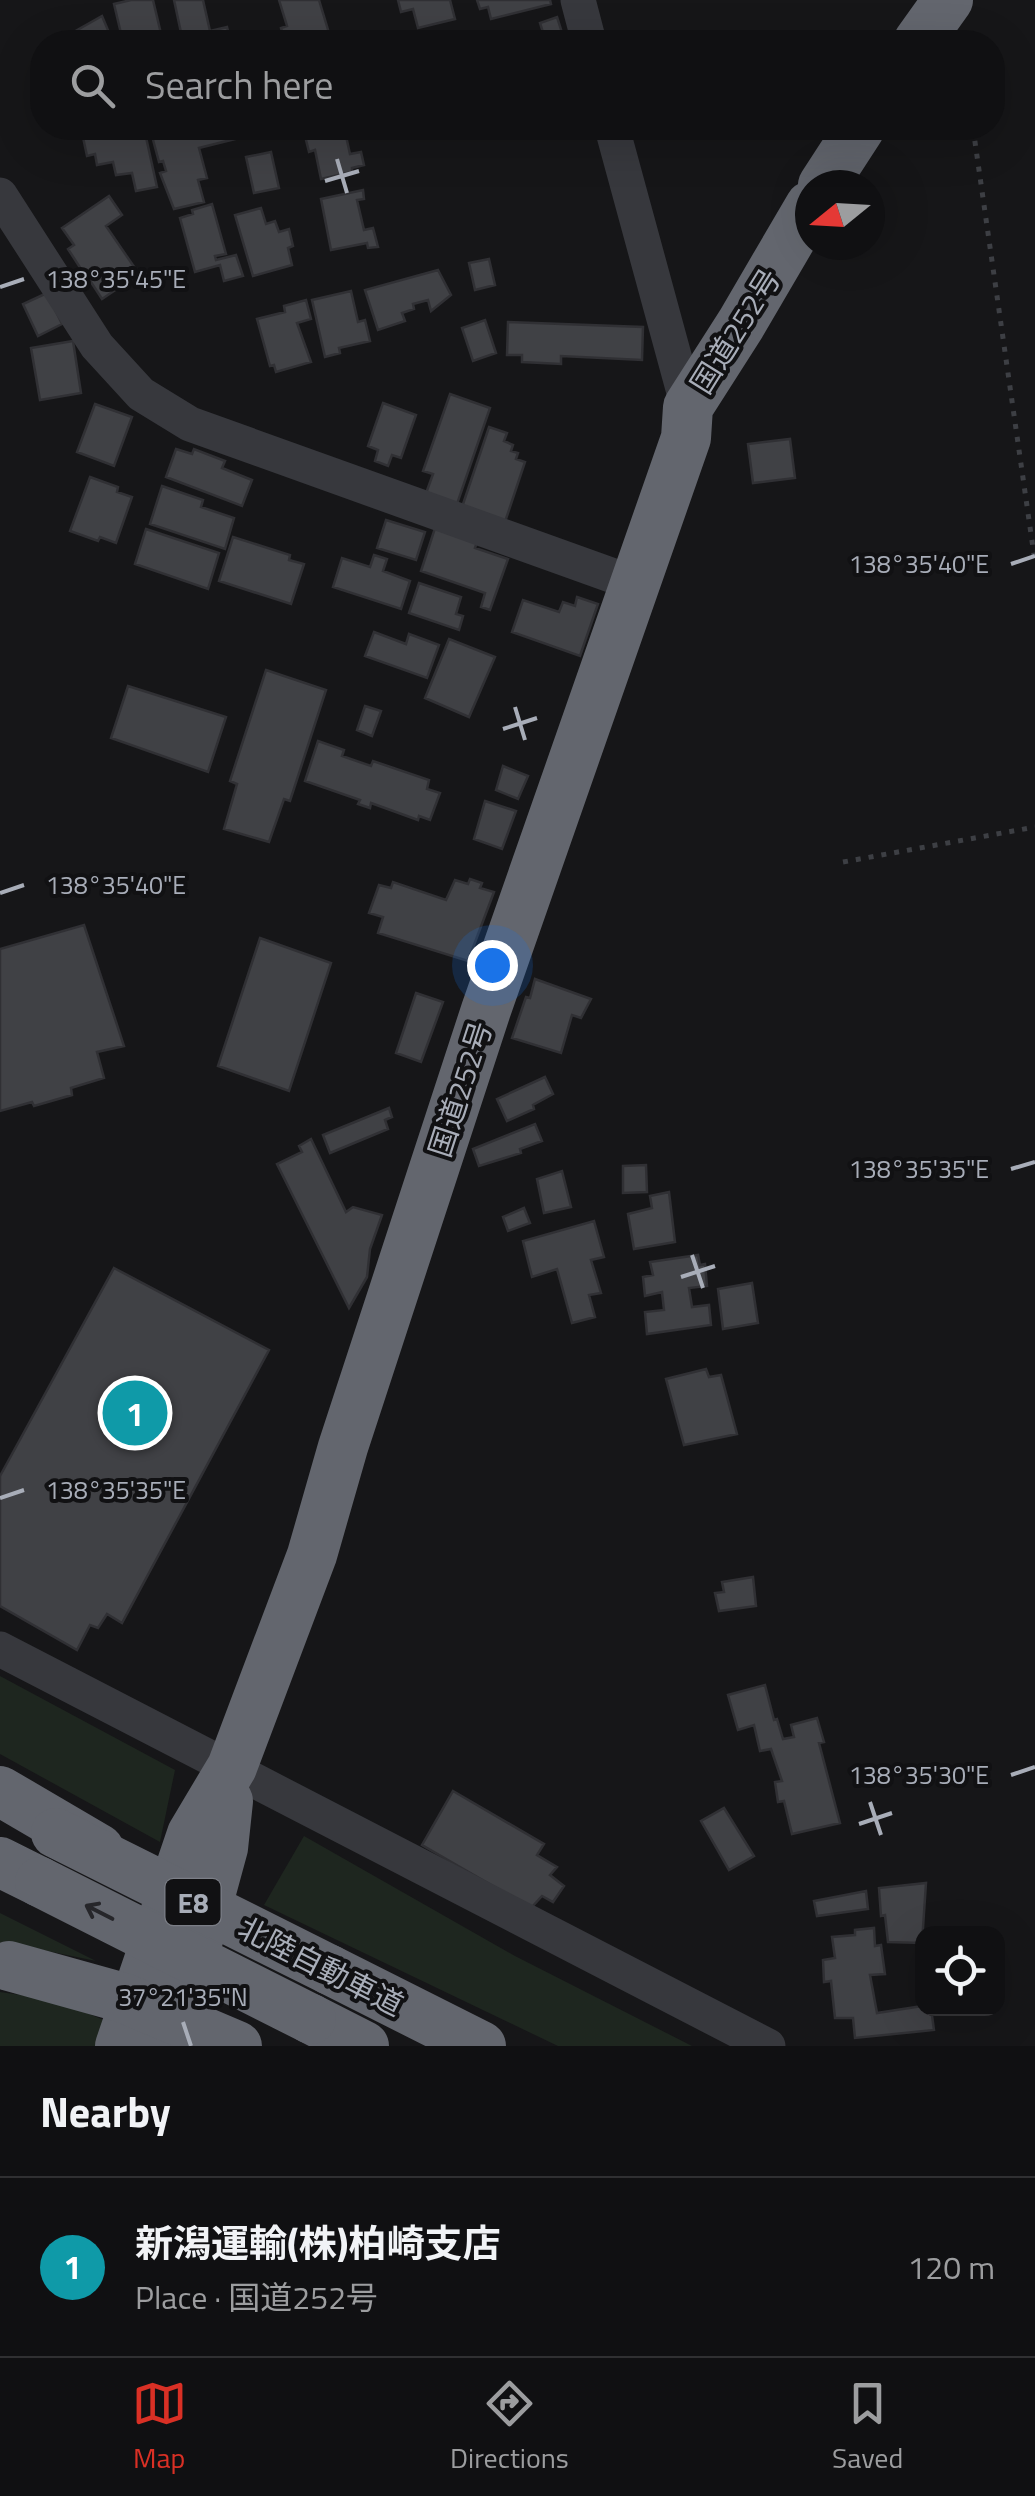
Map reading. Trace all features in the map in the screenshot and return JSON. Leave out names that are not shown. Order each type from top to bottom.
[{"type":"highway","points":[[927,30],[948,0]]},
{"type":"highway","points":[[833,170],[852,140]]},
{"type":"highway","name":"国道252号","points":[[120,2046],[192,1834],[232,1767],[312,1555],[343,1446],[486,1010],[686,438],[688,407],[795,232]]},
{"type":"highway","name":"国道252号","points":[[169,2046],[223,1848],[232,1767]]},
{"type":"highway","points":[[0,1790],[58,1829]]},
{"type":"highway","name":"北陸自動車道","points":[[0,1806],[58,1829],[480,2046]]},
{"type":"highway","name":"北陸自動車道","points":[[20,1872],[364,2046]]},
{"type":"highway","points":[[5,1965],[124,1998],[236,2046]]},
{"type":"street","points":[[578,0],[586,30]]},
{"type":"street","points":[[615,140],[688,407]]},
{"type":"street","points":[[0,195],[97,346],[141,394],[190,424],[633,583]]},
{"type":"street","points":[[0,1649],[768,2046]]},
{"type":"path","points":[[974,140],[1035,562]]},
{"type":"path","points":[[843,862],[1035,827]]},
{"type":"shaded area","points":[[0,1676],[175,1770],[160,1842],[0,1754]]},
{"type":"shaded area","points":[[304,1836],[515,1956],[692,2046],[558,2046],[264,1905]]},
{"type":"shaded area","points":[[0,1913],[96,1961],[28,1947],[0,1947]]},
{"type":"shaded area","points":[[0,1992],[56,2000],[118,2026],[107,2046],[0,2046]]},
{"type":"building","points":[[153,0],[160,30],[120,30],[114,4]]},
{"type":"building","points":[[174,0],[203,0],[210,30],[180,30]]},
{"type":"building","points":[[279,0],[319,0],[328,30],[282,30],[287,26]]},
{"type":"building","points":[[398,0],[450,0],[455,19],[418,28],[413,9],[401,12]]},
{"type":"building","points":[[477,0],[550,0],[551,4],[491,19],[488,7],[480,9]]},
{"type":"building","points":[[102,16],[108,30],[77,30]]},
{"type":"building","points":[[557,17],[561,30],[542,30],[540,23]]},
{"type":"building","points":[[84,140],[147,140],[157,187],[136,191],[132,173],[116,175],[113,162],[97,165],[95,154],[87,156]]},
{"type":"building","points":[[153,140],[231,140],[199,148],[207,178],[198,180],[204,202],[174,209],[160,173],[166,171],[163,161],[159,162]]},
{"type":"building","points":[[306,140],[347,140],[350,154],[361,152],[364,165],[321,179],[315,150],[309,152]]},
{"type":"building","points":[[271,152],[279,188],[254,193],[246,157]]},
{"type":"building","points":[[363,190],[364,199],[357,200],[364,230],[373,228],[378,247],[368,248],[367,243],[331,250],[321,199]]},
{"type":"building","points":[[109,196],[122,215],[106,226],[139,274],[102,299],[89,279],[83,283],[76,273],[81,269],[68,249],[74,245],[62,228]]},
{"type":"building","points":[[212,204],[226,254],[215,256],[216,260],[236,255],[243,276],[224,281],[220,265],[195,272],[180,218]]},
{"type":"building","points":[[261,208],[266,224],[275,221],[279,232],[289,229],[292,265],[253,276],[235,215]]},
{"type":"building","points":[[489,259],[495,285],[475,290],[469,263]]},
{"type":"building","points":[[438,270],[451,295],[431,311],[428,300],[413,304],[414,309],[402,313],[405,321],[378,330],[365,290]]},
{"type":"building","points":[[351,291],[358,322],[365,320],[370,341],[339,348],[340,353],[325,357],[312,300]]},
{"type":"building","points":[[47,293],[62,324],[38,336],[23,304]]},
{"type":"building","points":[[306,300],[311,319],[297,323],[311,362],[276,372],[274,365],[270,366],[257,319],[285,312],[284,306]]},
{"type":"building","points":[[485,320],[496,353],[473,361],[462,328]]},
{"type":"building","points":[[508,322],[643,327],[642,360],[561,356],[561,364],[522,362],[522,355],[507,355]]},
{"type":"building","points":[[73,341],[81,393],[40,400],[31,348]]},
{"type":"building","points":[[450,394],[490,408],[456,507],[425,496],[433,474],[423,471]]},
{"type":"building","points":[[383,403],[416,415],[401,458],[392,455],[388,466],[375,461],[378,450],[368,446]]},
{"type":"building","points":[[95,404],[132,417],[114,466],[77,452]]},
{"type":"building","points":[[489,427],[507,433],[504,441],[513,445],[511,451],[518,453],[516,459],[525,462],[505,522],[462,507]]},
{"type":"building","points":[[790,439],[795,478],[753,483],[748,444]]},
{"type":"building","points":[[176,449],[192,454],[194,449],[225,461],[222,468],[252,480],[242,506],[166,477]]},
{"type":"building","points":[[90,477],[118,487],[117,492],[132,497],[116,543],[70,531]]},
{"type":"building","points":[[162,486],[203,500],[201,507],[234,518],[225,549],[150,524]]},
{"type":"building","points":[[386,520],[425,532],[416,560],[377,548]]},
{"type":"building","points":[[435,528],[477,542],[475,548],[508,559],[490,610],[481,607],[485,593],[421,571]]},
{"type":"building","points":[[146,529],[219,553],[208,589],[135,564]]},
{"type":"building","points":[[233,537],[290,555],[289,560],[304,564],[291,604],[219,581]]},
{"type":"building","points":[[374,555],[387,559],[383,571],[410,581],[401,609],[333,587],[342,558],[370,567]]},
{"type":"building","points":[[419,583],[461,597],[456,614],[463,616],[459,630],[409,613]]},
{"type":"building","points":[[577,597],[598,604],[580,656],[512,632],[523,600],[559,612],[563,602],[575,606]]},
{"type":"building","points":[[374,632],[406,644],[409,634],[439,645],[427,678],[365,656]]},
{"type":"building","points":[[449,639],[495,657],[469,717],[425,698]]},
{"type":"building","points":[[266,670],[326,690],[290,801],[284,799],[269,842],[224,829],[237,784],[230,781]]},
{"type":"building","points":[[128,686],[226,717],[208,772],[111,738]]},
{"type":"building","points":[[365,706],[381,711],[372,736],[357,730]]},
{"type":"building","points":[[318,741],[344,750],[342,756],[371,766],[373,761],[429,780],[427,789],[440,793],[430,820],[419,816],[418,820],[371,803],[370,808],[358,804],[360,800],[305,781]]},
{"type":"building","points":[[503,766],[528,776],[518,799],[496,790]]},
{"type":"building","points":[[485,801],[516,811],[502,849],[474,839]]},
{"type":"building","points":[[470,879],[482,883],[480,888],[494,892],[468,961],[378,933],[383,917],[369,913],[379,885],[391,888],[393,882],[446,900],[455,880],[468,884]]},
{"type":"building","points":[[84,925],[124,1046],[97,1052],[104,1078],[71,1088],[72,1095],[0,1111],[0,949]]},
{"type":"building","points":[[260,938],[331,963],[289,1091],[218,1066]]},
{"type":"building","points":[[535,979],[591,999],[581,1018],[572,1015],[561,1053],[512,1038]]},
{"type":"building","points":[[416,993],[443,1002],[421,1062],[396,1053]]},
{"type":"building","points":[[545,1077],[553,1094],[533,1105],[534,1109],[507,1121],[497,1099]]},
{"type":"building","points":[[389,1108],[392,1117],[385,1120],[388,1129],[330,1153],[323,1135]]},
{"type":"building","points":[[535,1124],[542,1141],[520,1149],[521,1153],[479,1166],[473,1149]]},
{"type":"building","points":[[311,1139],[346,1212],[353,1207],[382,1215],[370,1249],[367,1277],[349,1308],[277,1164],[302,1152],[299,1146]]},
{"type":"building","points":[[646,1165],[647,1192],[623,1193],[623,1166]]},
{"type":"building","points":[[562,1171],[571,1207],[544,1213],[537,1179]]},
{"type":"building","points":[[669,1192],[675,1242],[634,1249],[628,1214],[652,1208],[650,1196]]},
{"type":"building","points":[[524,1208],[530,1223],[508,1231],[503,1217]]},
{"type":"building","points":[[594,1221],[604,1257],[591,1260],[601,1293],[589,1295],[595,1317],[572,1323],[557,1269],[532,1277],[523,1241]]},
{"type":"building","points":[[698,1255],[700,1265],[705,1264],[707,1286],[689,1288],[692,1307],[709,1305],[711,1325],[647,1334],[645,1312],[664,1310],[662,1292],[645,1296],[643,1277],[653,1275],[650,1262]]},
{"type":"building","points":[[114,1268],[269,1350],[122,1623],[107,1614],[98,1628],[90,1625],[77,1650],[0,1606],[0,1476]]},
{"type":"building","points":[[752,1283],[758,1323],[723,1329],[718,1289]]},
{"type":"building","points":[[706,1369],[709,1377],[721,1375],[737,1434],[684,1445],[666,1379]]},
{"type":"building","points":[[753,1577],[756,1606],[719,1611],[715,1593],[724,1592],[722,1582]]},
{"type":"building","points":[[765,1685],[783,1739],[794,1737],[791,1725],[817,1718],[824,1742],[819,1743],[840,1823],[792,1834],[784,1801],[778,1802],[775,1782],[782,1781],[771,1749],[760,1751],[754,1725],[738,1730],[728,1695]]},
{"type":"building","points":[[453,1791],[544,1844],[537,1855],[557,1867],[550,1875],[564,1886],[553,1902],[542,1896],[531,1908],[422,1845]]},
{"type":"building","points":[[724,1808],[754,1856],[729,1870],[701,1821]]},
{"type":"building","points":[[926,1883],[923,1926],[915,1926],[915,1943],[888,1942],[879,1888]]},
{"type":"building","points":[[866,1891],[868,1909],[817,1916],[814,1901]]},
{"type":"building","points":[[874,1928],[875,1946],[881,1945],[885,1974],[870,1975],[877,2013],[915,2007],[915,2016],[932,2016],[934,2030],[855,2038],[853,2018],[835,2018],[831,1981],[824,1982],[823,1960],[835,1958],[832,1937],[855,1935],[855,1930]]},
{"type":"place","name":"新潟運輸(株)柏崎支店","points":[[135,1413]]}]
